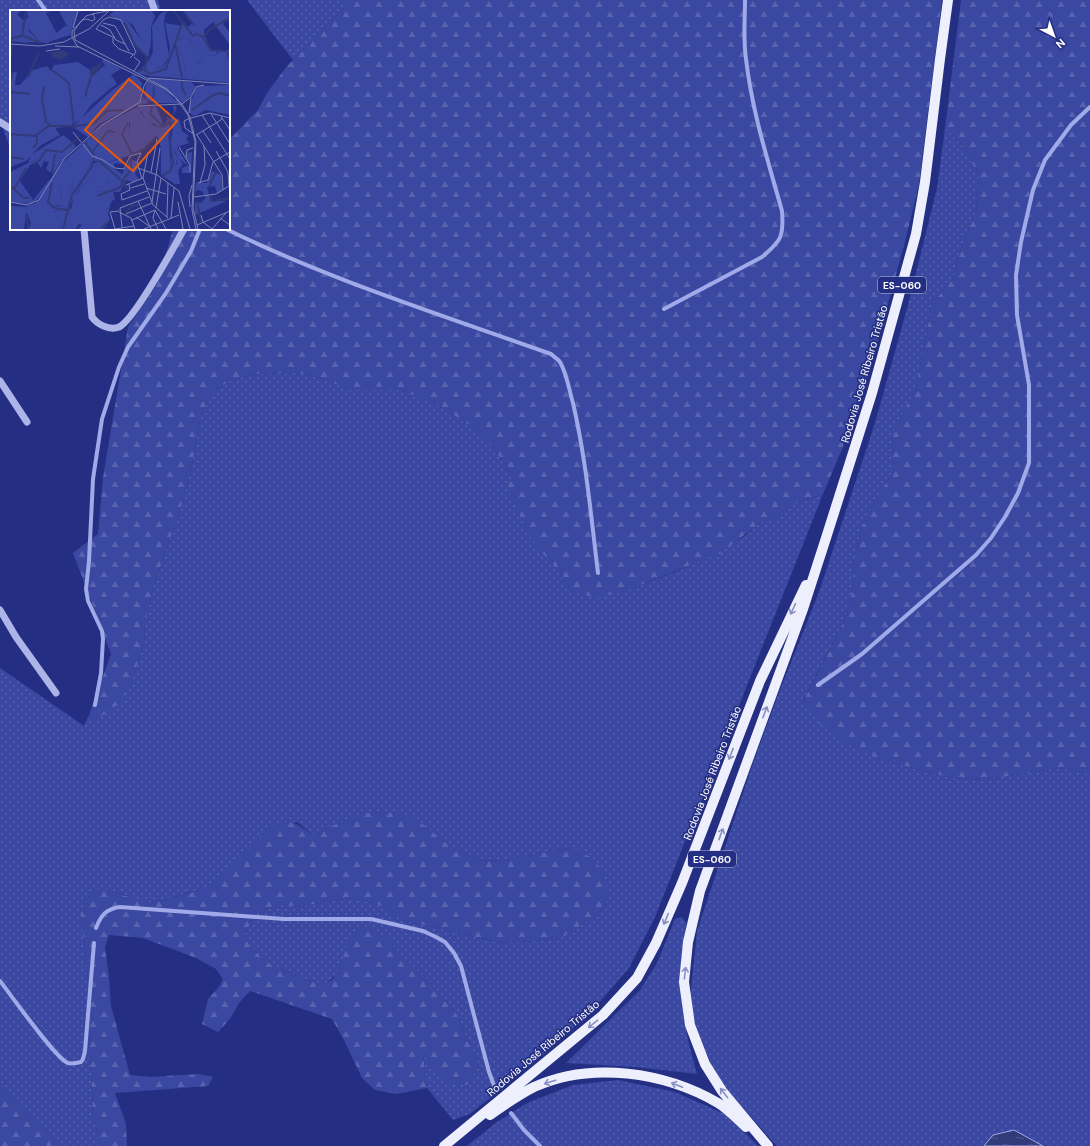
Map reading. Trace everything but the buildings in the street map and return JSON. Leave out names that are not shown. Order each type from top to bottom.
[{"type":"main road","name":"Rodovia José Ribeiro Tristão","points":[[767,1146],[722,1091],[705,1064],[690,1025],[684,982],[688,942],[700,891],[803,609],[872,393],[916,234],[926,174],[948,0]]},
{"type":"main road","name":"Rodovia José Ribeiro Tristão","points":[[444,1146],[603,1015],[637,978],[656,943],[682,883],[760,680],[818,562]]},
{"type":"main road","points":[[453,1139],[534,1087],[570,1076],[620,1073],[658,1078],[691,1090],[719,1104],[767,1146]]},
{"type":"street","points":[[151,0],[155,10]]},
{"type":"street","points":[[0,122],[10,128]]},
{"type":"street","points":[[84,230],[92,317],[102,326],[113,328],[122,324],[135,308],[149,288],[183,230]]},
{"type":"street","points":[[0,381],[27,422]]},
{"type":"street","points":[[0,610],[16,637],[56,693]]},
{"type":"green space","points":[[0,0],[158,0],[161,10],[10,10],[10,148],[0,119]]},
{"type":"green space","points":[[247,0],[347,0],[342,10],[293,60]]},
{"type":"green space","points":[[347,0],[942,0],[919,184],[905,242],[856,416],[823,494],[797,503],[774,519],[761,522],[721,553],[628,590],[598,598],[573,592],[553,565],[531,540],[507,488],[512,475],[484,436],[462,420],[434,403],[401,390],[351,390],[317,377],[296,373],[257,374],[231,380],[215,390],[202,411],[184,498],[154,585],[145,621],[144,643],[132,681],[120,703],[96,720],[89,715],[111,654],[73,553],[98,534],[103,478],[128,327],[157,284],[173,230],[230,230],[230,139],[258,110],[267,93],[287,66],[342,10]]},
{"type":"green space","points":[[961,0],[1090,0],[1090,774],[1059,768],[996,778],[969,780],[943,776],[879,759],[848,745],[820,724],[802,704],[844,621],[853,589],[854,556],[865,518],[892,473],[891,435],[916,388],[932,304],[953,279],[960,251],[976,211],[979,176],[963,146],[945,128]]},
{"type":"green space","points":[[945,128],[963,146],[979,176],[976,211],[960,251],[953,279],[932,304],[916,388],[892,435],[892,473],[865,518],[854,556],[853,589],[844,621],[802,703],[879,759],[943,776],[969,780],[996,778],[1059,768],[1090,774],[1090,1146],[1043,1146],[1014,1130],[993,1135],[984,1146],[777,1146],[726,1089],[709,1060],[697,1032],[690,999],[697,931],[752,766],[778,695],[819,592],[875,423],[908,305],[937,188]]},
{"type":"green space","points":[[296,373],[317,377],[351,390],[401,390],[434,403],[462,420],[484,436],[512,475],[553,565],[573,592],[628,590],[685,568],[743,537],[761,522],[774,519],[797,503],[823,494],[655,917],[629,968],[591,1012],[548,1051],[470,1114],[453,1120],[427,1088],[423,1052],[467,1085],[479,1066],[456,1013],[429,981],[398,952],[389,939],[345,954],[337,973],[322,986],[266,962],[249,945],[245,934],[255,913],[281,904],[296,907],[351,898],[382,906],[402,920],[501,943],[536,941],[563,937],[593,917],[605,906],[607,890],[573,847],[505,860],[483,861],[452,847],[435,834],[340,822],[313,835],[297,822],[276,825],[267,830],[226,870],[202,889],[164,900],[145,903],[126,895],[107,890],[89,896],[80,912],[85,947],[93,1116],[100,1146],[59,1146],[46,1129],[14,1099],[0,1082],[0,668],[84,726],[89,715],[96,720],[132,681],[144,643],[145,621],[154,585],[184,498],[202,411],[215,390],[231,380],[257,374]]},
{"type":"green space","points":[[372,812],[397,813],[417,820],[452,847],[483,861],[505,860],[573,847],[592,858],[603,871],[607,890],[605,906],[593,917],[563,937],[536,941],[501,943],[402,920],[382,906],[351,898],[296,907],[281,904],[255,913],[245,934],[249,945],[266,962],[322,986],[333,979],[341,965],[349,935],[364,926],[374,929],[389,939],[398,952],[429,981],[456,1013],[479,1066],[467,1085],[452,1084],[437,1076],[423,1053],[427,1088],[397,1094],[375,1090],[362,1078],[332,1019],[250,991],[239,1003],[230,1019],[218,1032],[202,1024],[208,999],[219,987],[223,979],[216,969],[196,958],[143,938],[109,935],[105,947],[111,1006],[130,1075],[149,1077],[199,1074],[213,1077],[208,1086],[115,1093],[126,1124],[127,1146],[100,1146],[93,1116],[85,947],[80,912],[89,896],[97,890],[107,890],[145,903],[164,900],[193,892],[211,883],[267,830],[281,823],[291,822],[313,835],[340,822]]},
{"type":"green space","points":[[682,917],[686,923],[680,980],[682,1007],[697,1074],[636,1067],[566,1063],[640,990],[657,963],[675,919]]},
{"type":"green space","points":[[618,1080],[675,1092],[727,1115],[758,1146],[467,1146],[497,1122],[527,1103],[573,1085]]},
{"type":"green space","points":[[0,1082],[14,1099],[46,1129],[59,1146],[0,1146]]},
{"type":"water","points":[[1014,1130],[1043,1146],[984,1146],[993,1135]]},
{"type":"waterway","points":[[38,0],[45,10]]},
{"type":"waterway","points":[[664,309],[762,257],[773,247],[782,233],[782,211],[752,98],[745,52],[745,0]]},
{"type":"waterway","points":[[818,685],[862,654],[976,555],[991,538],[1005,517],[1018,493],[1029,463],[1029,385],[1017,315],[1016,275],[1021,242],[1033,190],[1045,160],[1071,125],[1090,107]]},
{"type":"waterway","points":[[95,705],[101,673],[103,639],[102,631],[88,601],[86,589],[89,561],[93,479],[102,419],[119,367],[128,347],[166,293],[191,251],[200,230]]},
{"type":"waterway","points":[[228,230],[305,265],[428,311],[551,354],[558,360],[566,377],[578,424],[588,488],[598,573]]},
{"type":"waterway","points":[[96,928],[105,913],[111,909],[120,907],[284,919],[371,919],[423,931],[445,942],[454,953],[461,966],[489,1072],[495,1088]]},
{"type":"waterway","points":[[0,981],[44,1039],[62,1059],[68,1063],[81,1062],[85,1051],[94,943]]},
{"type":"waterway","points":[[511,1113],[524,1130],[540,1146]]}]
